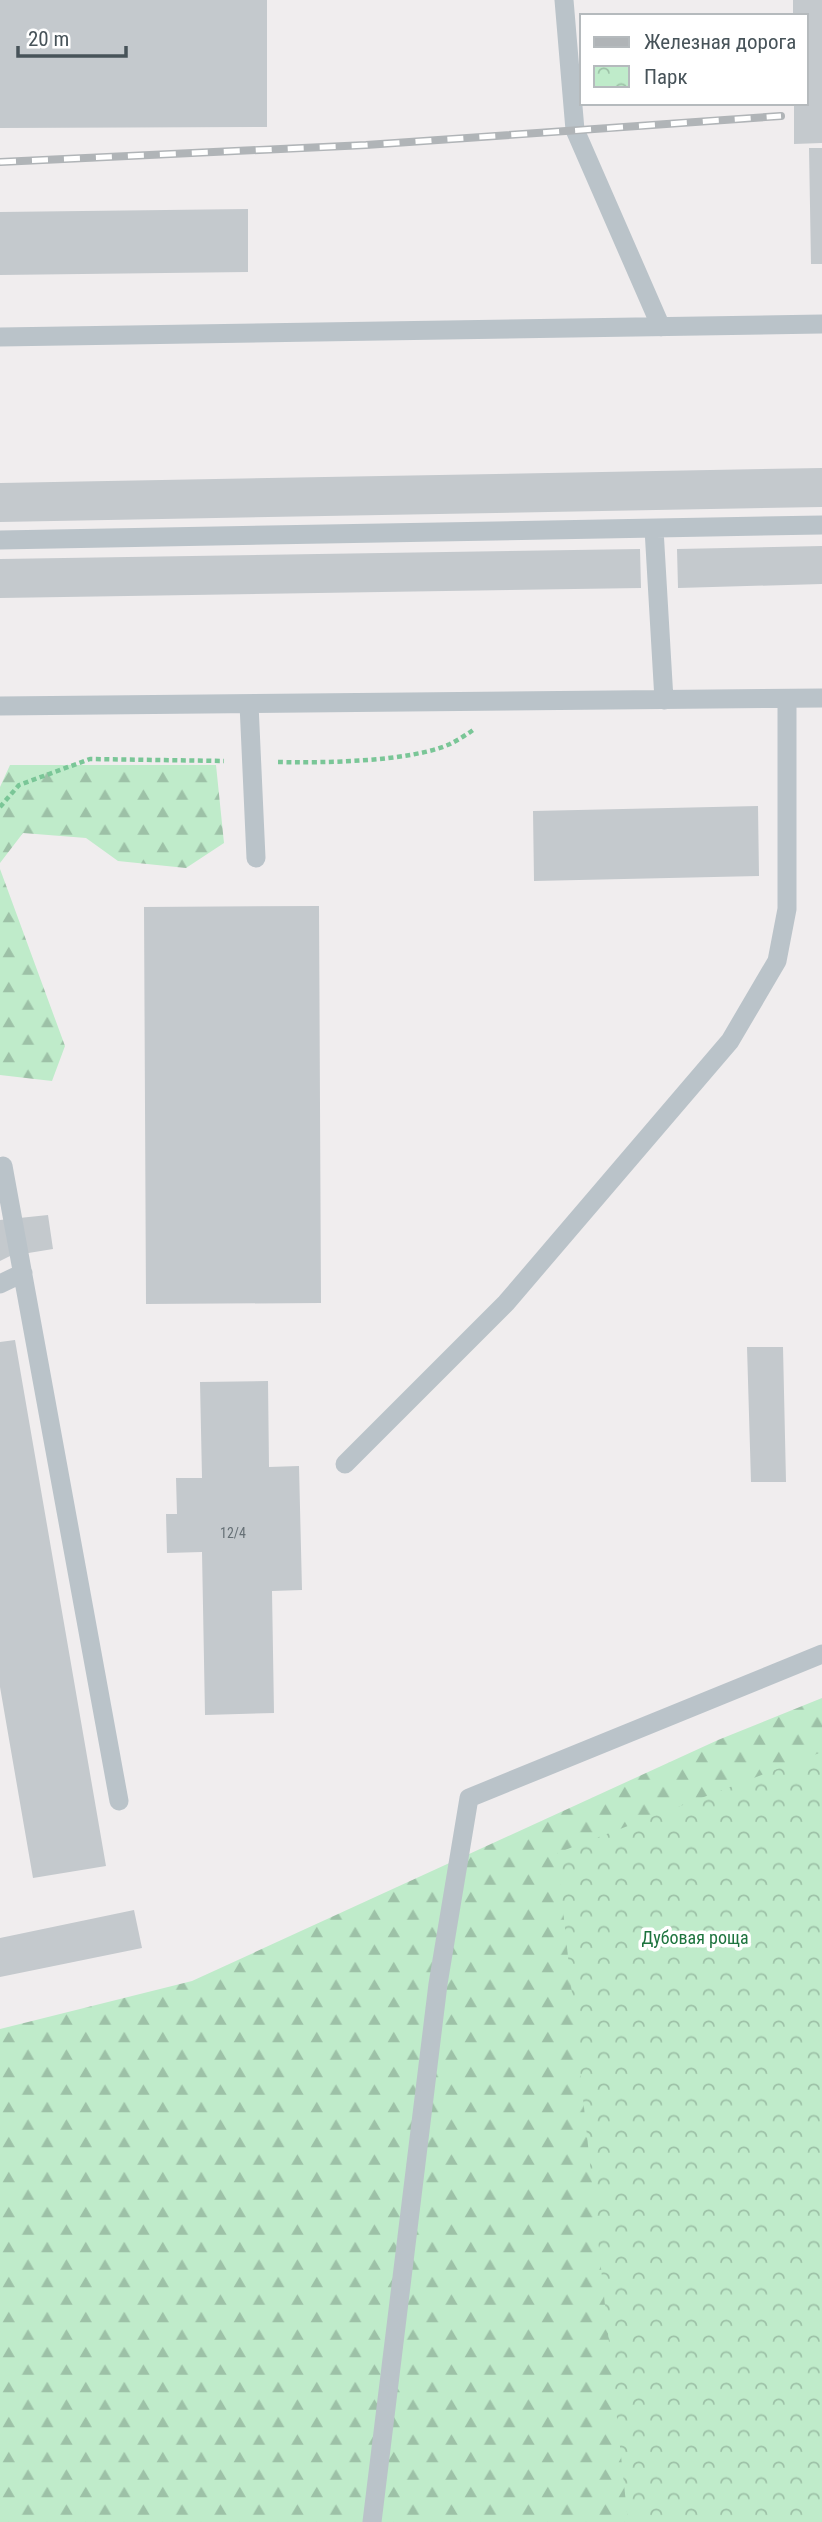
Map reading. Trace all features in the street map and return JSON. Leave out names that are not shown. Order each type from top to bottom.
[{"type":"lane","points":[[564,0],[575,130],[661,327]]},
{"type":"lane","points":[[0,337],[822,324]]},
{"type":"lane","points":[[0,540],[822,525]]},
{"type":"lane","points":[[654,529],[664,700]]},
{"type":"lane","points":[[0,706],[822,698]]},
{"type":"lane","points":[[345,1464],[506,1304],[730,1041],[778,961],[787,909],[787,699]]},
{"type":"lane","points":[[249,704],[256,858]]},
{"type":"lane","points":[[1,1161],[119,1801]]},
{"type":"lane","points":[[0,1284],[23,1273]]},
{"type":"lane","points":[[372,2522],[438,1984],[469,1798],[822,1654]]},
{"type":"path","points":[[0,807],[19,785],[90,759],[308,763],[412,755],[449,744],[482,725]]},
{"type":"green space","points":[[10,765],[216,765],[224,843],[186,868],[118,861],[86,838],[23,833],[0,863],[0,787]]},
{"type":"green space","points":[[0,869],[65,1046],[52,1081],[0,1075]]},
{"type":"green space","points":[[822,1698],[822,2522],[0,2522],[0,2029],[192,1981],[718,1740]]},
{"type":"green space","name":"Дубовая роща","points":[[822,1752],[822,2522],[628,2522],[557,1853]]},
{"type":"building","points":[[0,0],[267,0],[267,127],[0,128]]},
{"type":"building","points":[[793,0],[822,0],[822,143],[794,144],[794,105],[808,105],[808,14],[793,14]]},
{"type":"building","points":[[809,148],[822,148],[822,264],[811,264]]},
{"type":"building","points":[[248,209],[248,272],[0,275],[0,212]]},
{"type":"building","points":[[822,468],[822,507],[0,522],[0,483]]},
{"type":"building","points":[[822,546],[822,584],[678,588],[677,549]]},
{"type":"building","points":[[640,549],[641,588],[0,598],[0,559]]},
{"type":"building","points":[[758,806],[759,876],[534,881],[533,811]]},
{"type":"building","points":[[319,906],[321,1303],[146,1304],[144,907]]},
{"type":"building","points":[[48,1215],[53,1249],[10,1256],[0,1261],[0,1220]]},
{"type":"building","points":[[15,1340],[106,1866],[33,1878],[0,1687],[0,1342]]},
{"type":"building","points":[[747,1347],[783,1347],[786,1482],[751,1482]]},
{"type":"building","points":[[268,1381],[269,1467],[299,1466],[302,1590],[272,1591],[274,1713],[205,1715],[202,1552],[167,1553],[166,1514],[177,1514],[176,1478],[202,1478],[200,1382]]},
{"type":"building","points":[[134,1910],[142,1948],[0,1977],[0,1938]]},
{"type":"railway","points":[[0,162],[366,145],[781,116]]}]
